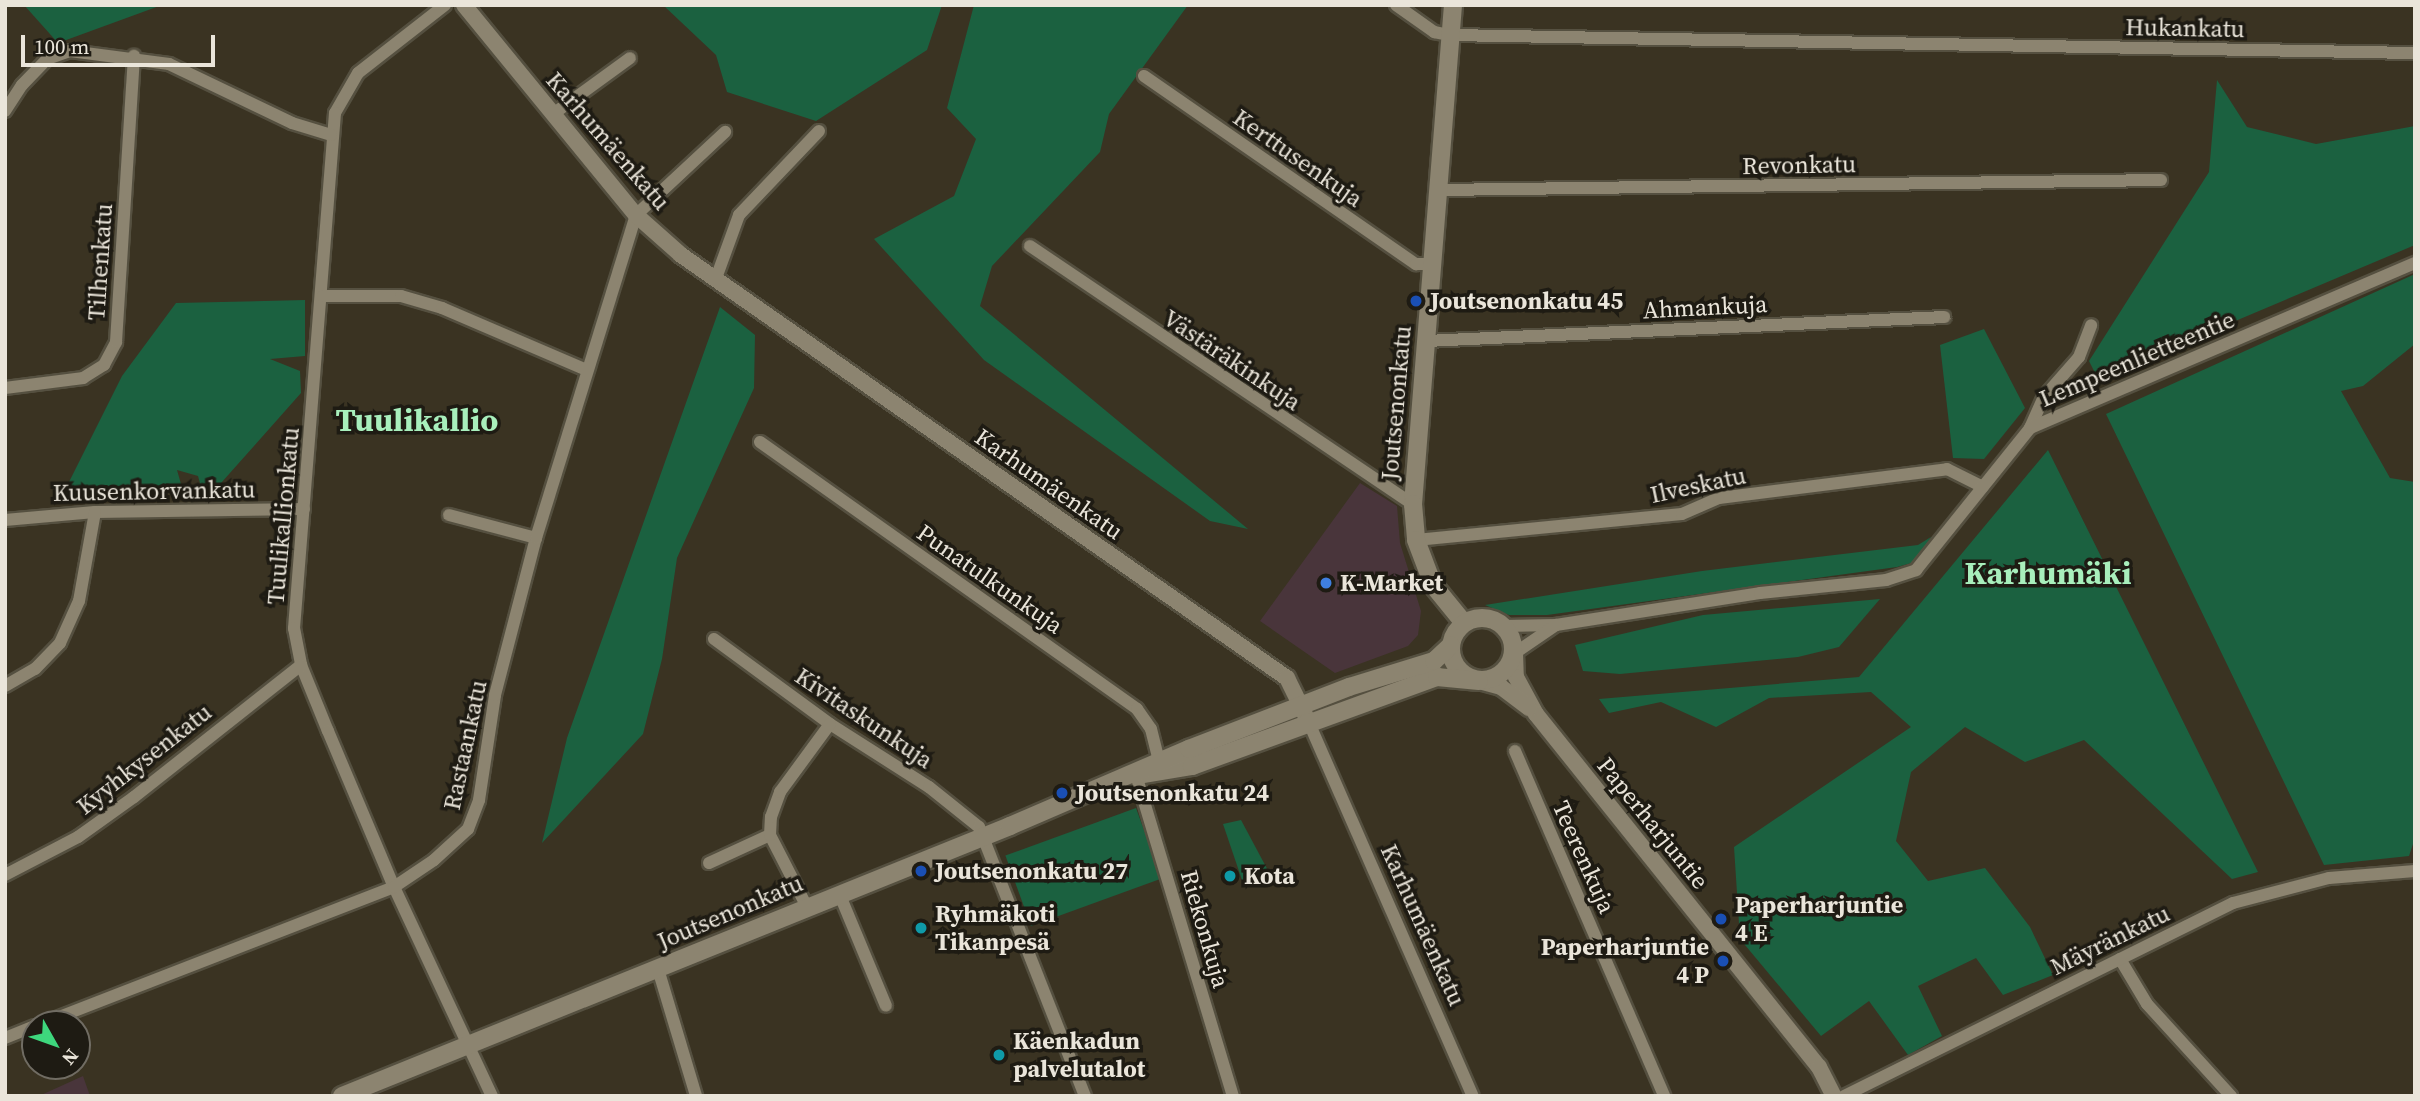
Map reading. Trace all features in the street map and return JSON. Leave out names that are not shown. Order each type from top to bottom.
[{"type":"main road","name":"Joutsenonkatu","points":[[1453,5],[1413,504],[1416,540],[1433,585],[1464,623]]},
{"type":"main road","points":[[1482,617],[1504,626],[1513,638],[1515,653],[1501,675],[1479,681],[1455,665],[1451,645],[1464,623],[1482,617]]},
{"type":"main road","name":"Joutsenonkatu","points":[[1161,768],[1302,705],[1434,661],[1451,645]]},
{"type":"main road","name":"Joutsenonkatu","points":[[342,1096],[1136,775],[1309,723],[1437,677],[1479,681]]},
{"type":"street","name":"Tuulikallionkatu","points":[[445,5],[358,74],[335,113],[331,135],[323,296],[294,628],[301,665],[394,887],[470,1044],[492,1096]]},
{"type":"street","name":"Karhumäenkatu","points":[[464,5],[636,215],[715,281],[1287,678],[1302,705],[1474,1096]]},
{"type":"street","points":[[1396,5],[1434,32],[1450,36]]},
{"type":"street","name":"Hukankatu","points":[[1450,36],[2415,52]]},
{"type":"street","points":[[5,111],[22,85],[47,59],[70,51],[134,56],[169,64],[292,123],[331,135]]},
{"type":"street","name":"Tilhenkatu","points":[[5,388],[83,378],[104,365],[116,342],[134,56]]},
{"type":"street","points":[[553,114],[630,58]]},
{"type":"street","name":"Kerttusenkuja","points":[[1144,76],[1416,264],[1432,264]]},
{"type":"street","points":[[715,281],[739,215],[819,131]]},
{"type":"street","points":[[636,215],[725,132]]},
{"type":"street","name":"Revonkatu","points":[[1438,190],[2161,180]]},
{"type":"street","name":"Rastaankatu","points":[[77,1010],[394,887],[434,860],[468,829],[479,800],[495,695],[536,538],[636,215]]},
{"type":"street","name":"Västäräkinkuja","points":[[1030,246],[1413,504]]},
{"type":"street","name":"Lempeenlietteentie","points":[[1504,626],[1556,625],[1760,593],[1886,580],[1916,569],[2030,428],[2415,263]]},
{"type":"street","points":[[323,296],[401,296],[442,308],[587,370]]},
{"type":"street","name":"Ahmankuja","points":[[1426,341],[1944,317]]},
{"type":"street","points":[[2030,428],[2044,397],[2079,357],[2091,325]]},
{"type":"street","name":"Punatulkunkuja","points":[[760,442],[1137,709],[1151,729],[1161,768]]},
{"type":"street","name":"Ilveskatu","points":[[1416,540],[1682,514],[1719,498],[1947,470],[1983,487]]},
{"type":"street","name":"Kuusenkorvankatu","points":[[5,520],[95,512],[304,509]]},
{"type":"street","points":[[5,686],[35,669],[60,643],[79,601],[95,512]]},
{"type":"street","points":[[449,515],[536,538]]},
{"type":"street","name":"Lempeenlietteentie","points":[[1515,653],[1556,625]]},
{"type":"street","name":"Kivitaskunkuja","points":[[714,639],[830,724],[929,787],[986,836]]},
{"type":"street","name":"Paperharjuntie","points":[[1515,653],[1516,677],[1536,714],[1819,1067],[1834,1096]]},
{"type":"street","name":"Kyyhkysenkatu","points":[[5,875],[78,837],[123,805],[301,665]]},
{"type":"street","name":"Paperharjuntie","points":[[1479,681],[1501,687],[1536,714]]},
{"type":"street","points":[[807,907],[770,835],[771,817],[780,792],[830,724]]},
{"type":"street","name":"Teerenkuja","points":[[1515,751],[1664,1096]]},
{"type":"street","name":"Riekonkuja","points":[[1136,775],[1233,1096]]},
{"type":"street","points":[[709,863],[770,835]]},
{"type":"street","points":[[986,836],[1085,1096]]},
{"type":"street","name":"Mäyränkatu","points":[[1843,1096],[1863,1093],[2233,903],[2329,878],[2413,871]]},
{"type":"street","points":[[839,893],[886,1006]]},
{"type":"street","points":[[2120,959],[2147,1004],[2231,1096]]},
{"type":"street","points":[[658,969],[696,1096]]},
{"type":"shaded area","points":[[1360,483],[1397,506],[1400,543],[1421,611],[1418,635],[1408,646],[1335,673],[1260,621]]},
{"type":"shaded area","points":[[74,1080],[84,1080],[90,1096],[39,1096]]},
{"type":"green space","points":[[24,5],[162,5],[58,43]]},
{"type":"green space","points":[[663,5],[942,5],[927,50],[816,121],[727,92],[716,55]]},
{"type":"green space","points":[[974,5],[1188,5],[1109,114],[1100,152],[992,266],[980,306],[1248,529],[1210,521],[984,360],[874,239],[954,196],[976,139],[947,108]]},
{"type":"green space","points":[[2217,80],[2247,127],[2316,144],[2415,126],[2415,245],[2098,379],[2089,361],[2209,172]]},
{"type":"green space","points":[[2415,274],[2415,344],[2363,386],[2341,391],[2390,478],[2415,482],[2415,838],[2409,856],[2324,865],[2106,414]]},
{"type":"green space","points":[[305,300],[305,356],[270,359],[300,371],[301,393],[205,501],[198,476],[177,470],[183,491],[61,498],[122,376],[176,303]]},
{"type":"green space","points":[[720,307],[755,335],[754,388],[677,558],[662,659],[643,734],[542,843],[567,738]]},
{"type":"green space","points":[[1984,329],[2025,408],[1984,459],[1953,458],[1940,345]]},
{"type":"green space","points":[[2048,450],[2258,872],[2232,879],[2084,740],[2025,762],[1965,727],[1911,772],[1896,841],[1928,881],[1985,868],[2030,927],[2053,975],[2003,995],[1976,958],[1918,986],[1942,1036],[1908,1055],[1869,1001],[1821,1036],[1740,939],[1734,847],[1911,727],[1871,692],[1769,698],[1716,727],[1661,702],[1609,713],[1599,699],[1859,677]]},
{"type":"green space","points":[[1931,537],[1915,562],[1897,567],[1547,615],[1509,615],[1485,605],[1702,571],[1918,545]]},
{"type":"green space","points":[[1880,599],[1839,647],[1798,657],[1620,674],[1583,671],[1575,645],[1703,615]]},
{"type":"green space","points":[[1136,808],[1162,878],[1031,926],[1005,856]]},
{"type":"green space","points":[[1241,820],[1272,878],[1243,883],[1223,824]]},
{"type":"place","name":"Joutsenonkatu 45","points":[[1416,301]]},
{"type":"place","name":"K-Market","points":[[1326,583]]},
{"type":"place","name":"Joutsenonkatu 24","points":[[1062,793]]},
{"type":"place","name":"Joutsenonkatu 27","points":[[921,871]]},
{"type":"place","name":"Kota","points":[[1230,876]]},
{"type":"place","name":"Paperharjuntie 4 E","points":[[1721,919]]},
{"type":"place","name":"Ryhmäkoti Tikanpesä","points":[[921,928]]},
{"type":"place","name":"Paperharjuntie 4 P","points":[[1723,961]]},
{"type":"place","name":"Käenkadun palvelutalot","points":[[999,1055]]},
{"type":"district","name":"Tuulikallio","points":[[417,420]]},
{"type":"district","name":"Karhumäki","points":[[2048,573]]}]
